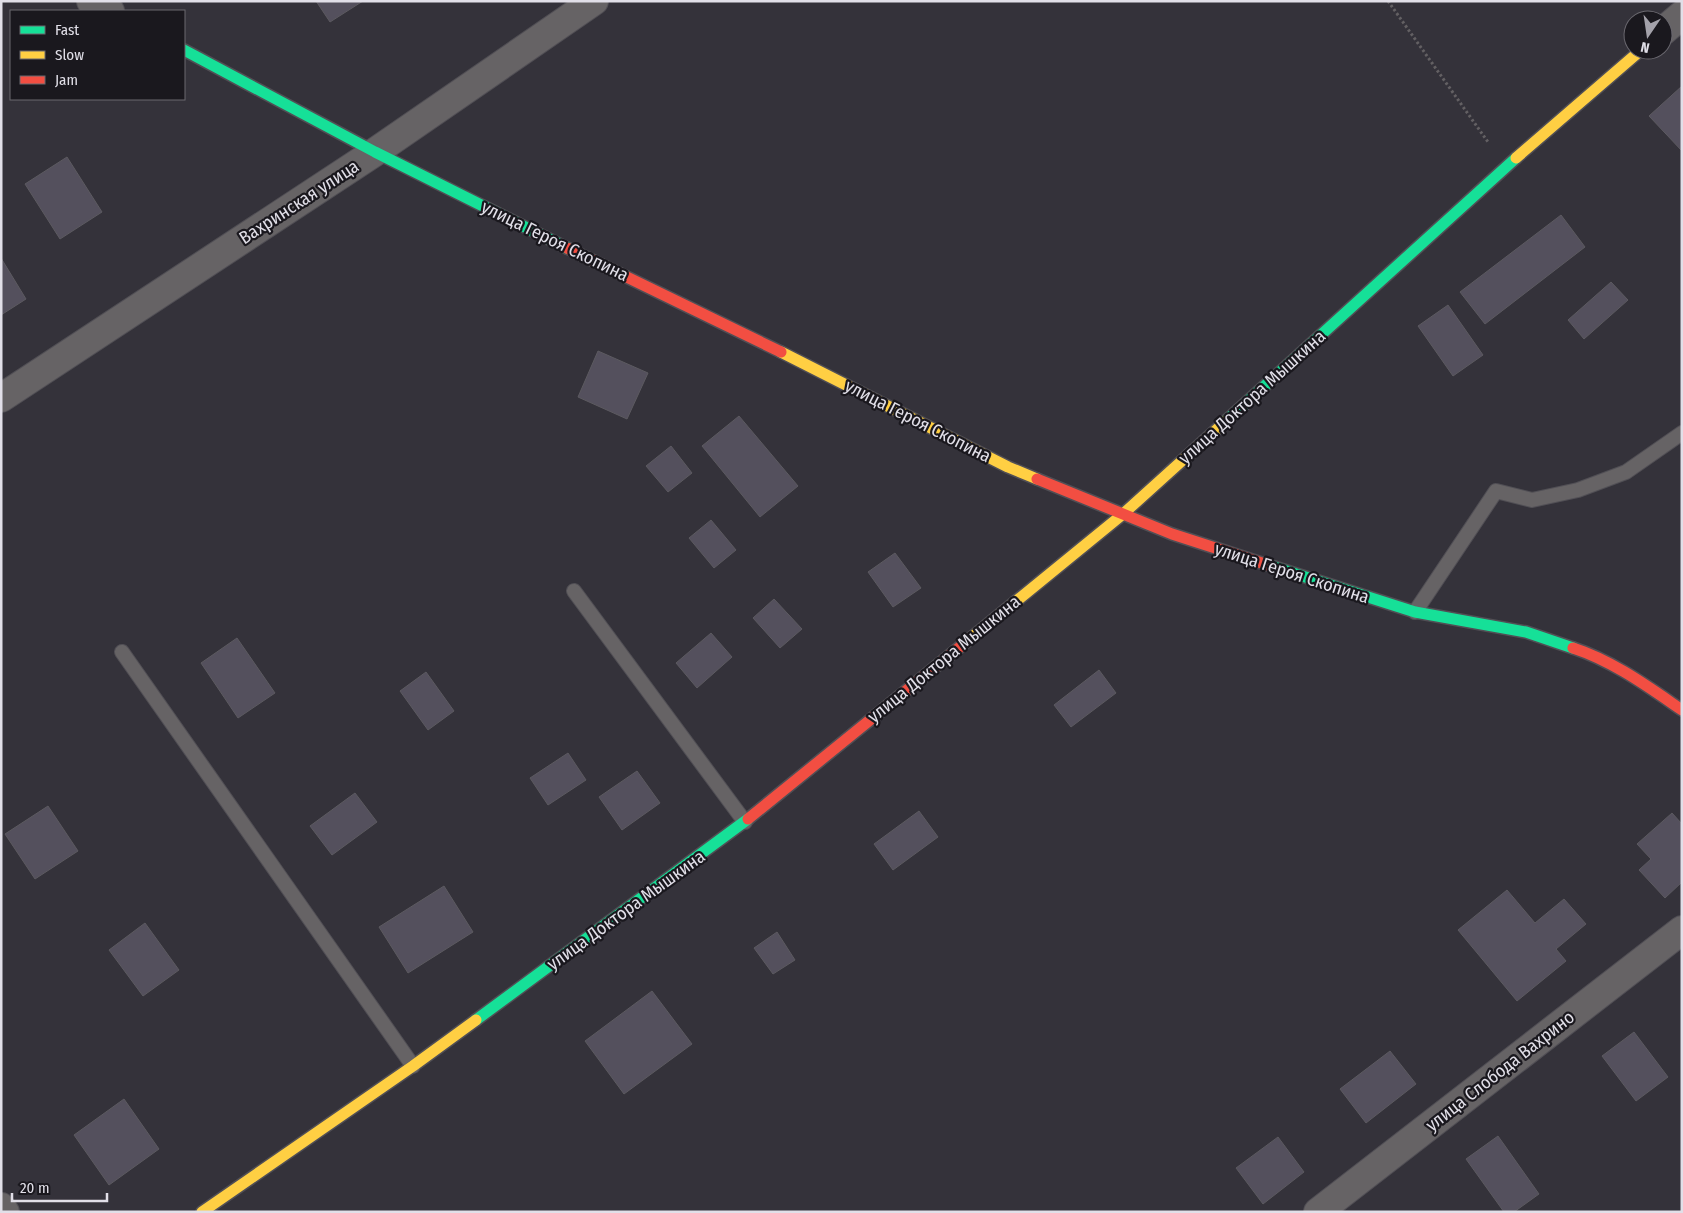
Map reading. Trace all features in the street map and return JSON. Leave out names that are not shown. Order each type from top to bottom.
[{"type":"street","points":[[91,1],[108,10]]},
{"type":"street","name":"Вахринская улица","points":[[1,398],[375,152],[594,1]]},
{"type":"street","name":"улица Героя Скопина","points":[[185,51],[375,152],[567,248],[774,348],[1008,467],[1172,534],[1415,612],[1526,632],[1594,655],[1637,678],[1682,710]]},
{"type":"street","name":"улица Доктора Мышкина","points":[[202,1212],[413,1066],[744,822],[1123,514],[1506,167],[1629,60]]},
{"type":"street","name":"улица Слобода Вахрино","points":[[1318,1212],[1682,930]]},
{"type":"street","points":[[1,1207],[5,1212]]},
{"type":"lane","points":[[1415,612],[1496,491],[1532,500],[1578,490],[1626,472],[1682,434]]},
{"type":"lane","points":[[574,591],[744,822]]},
{"type":"lane","points":[[122,652],[413,1066]]},
{"type":"path","points":[[1388,1],[1506,167]]},
{"type":"building","points":[[316,1],[363,1],[330,22]]},
{"type":"building","points":[[1682,86],[1682,151],[1649,116]]},
{"type":"building","points":[[67,157],[102,212],[60,239],[25,184]]},
{"type":"building","points":[[1561,215],[1585,247],[1485,324],[1460,292]]},
{"type":"building","points":[[1,258],[26,299],[1,315]]},
{"type":"building","points":[[1611,282],[1628,300],[1584,339],[1568,320]]},
{"type":"building","points":[[1448,305],[1483,355],[1453,376],[1418,326]]},
{"type":"building","points":[[598,351],[648,373],[627,419],[578,397]]},
{"type":"building","points":[[739,416],[798,486],[760,517],[702,446]]},
{"type":"building","points":[[671,446],[692,473],[668,492],[646,466]]},
{"type":"building","points":[[711,520],[736,550],[714,568],[689,538]]},
{"type":"building","points":[[895,553],[921,588],[893,607],[868,572]]},
{"type":"building","points":[[774,599],[802,629],[780,648],[753,618]]},
{"type":"building","points":[[711,633],[732,657],[697,688],[676,663]]},
{"type":"building","points":[[237,638],[275,693],[238,718],[201,663]]},
{"type":"building","points":[[1099,670],[1116,693],[1071,727],[1054,705]]},
{"type":"building","points":[[426,672],[454,711],[428,730],[400,691]]},
{"type":"building","points":[[568,753],[586,780],[548,805],[530,778]]},
{"type":"building","points":[[637,771],[660,803],[622,830],[599,797]]},
{"type":"building","points":[[355,793],[377,822],[332,855],[310,826]]},
{"type":"building","points":[[48,806],[78,851],[35,879],[5,834]]},
{"type":"building","points":[[919,811],[938,837],[893,870],[874,844]]},
{"type":"building","points":[[1672,813],[1682,824],[1682,882],[1665,898],[1639,870],[1651,859],[1637,844]]},
{"type":"building","points":[[444,886],[473,932],[408,973],[379,927]]},
{"type":"building","points":[[1507,890],[1535,923],[1564,899],[1586,924],[1556,949],[1566,961],[1517,1001],[1458,930]]},
{"type":"building","points":[[145,923],[179,970],[143,996],[109,950]]},
{"type":"building","points":[[777,932],[795,960],[773,974],[754,948]]},
{"type":"building","points":[[652,991],[692,1044],[624,1094],[585,1041]]},
{"type":"building","points":[[1634,1032],[1668,1077],[1636,1101],[1602,1056]]},
{"type":"building","points":[[1390,1051],[1416,1084],[1366,1123],[1340,1089]]},
{"type":"building","points":[[124,1099],[159,1149],[109,1185],[74,1135]]},
{"type":"building","points":[[1498,1136],[1539,1194],[1514,1212],[1504,1212],[1466,1159]]},
{"type":"building","points":[[1278,1137],[1304,1172],[1263,1204],[1236,1168]]},
{"type":"traffic: fast","points":[[185,51],[375,152],[567,248]]},
{"type":"traffic: fast","points":[[1226,421],[1516,158]]},
{"type":"traffic: fast","points":[[1271,566],[1415,612],[1526,632],[1573,648]]},
{"type":"traffic: fast","points":[[476,1020],[748,819]]},
{"type":"traffic: slow","points":[[1516,158],[1629,60]]},
{"type":"traffic: slow","points":[[781,352],[1008,467],[1037,479]]},
{"type":"traffic: slow","points":[[971,638],[1123,514],[1226,421]]},
{"type":"traffic: slow","points":[[202,1212],[413,1066],[476,1020]]},
{"type":"traffic: jam","points":[[567,248],[781,352]]},
{"type":"traffic: jam","points":[[1037,479],[1172,534],[1271,566]]},
{"type":"traffic: jam","points":[[748,819],[971,638]]},
{"type":"traffic: jam","points":[[1573,648],[1616,667],[1682,710]]}]
